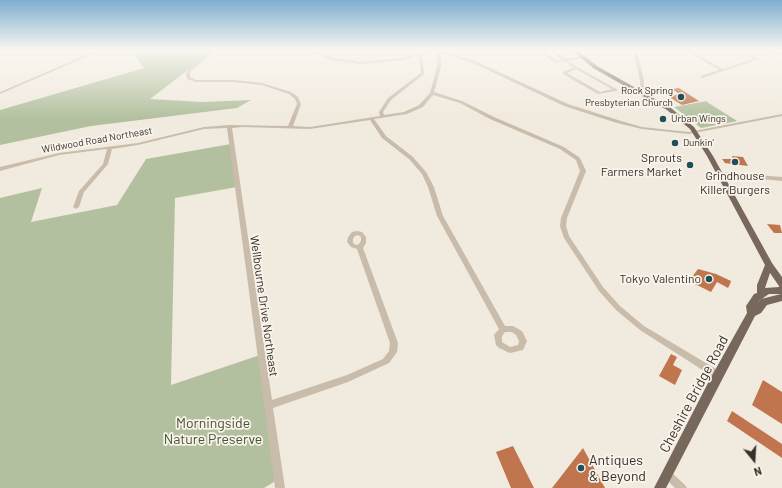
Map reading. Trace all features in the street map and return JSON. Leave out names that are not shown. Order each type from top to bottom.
[{"type":"main road","points":[[605,73],[669,109],[695,132],[720,174],[769,265],[782,284]]},
{"type":"main road","name":"Cheshire Bridge Road","points":[[660,488],[718,375],[752,313],[751,306],[761,294],[761,285],[769,265]]},
{"type":"main road","points":[[761,294],[768,291],[782,290]]},
{"type":"main road","points":[[752,313],[758,310],[764,302],[770,299],[782,297]]},
{"type":"main road","points":[[770,299],[782,303]]},
{"type":"street","points":[[0,93],[47,73]]},
{"type":"street","points":[[188,73],[188,78],[196,81],[234,81],[262,84],[290,93],[297,98],[299,104],[290,128]]},
{"type":"street","points":[[382,116],[381,112],[389,98],[422,73]]},
{"type":"street","name":"Wildwood Road Northeast","points":[[0,169],[59,154],[138,144],[196,129],[229,126],[310,128],[416,109],[425,103],[432,93],[437,73]]},
{"type":"street","points":[[496,73],[548,98],[592,114],[642,128],[684,133],[695,132],[782,115]]},
{"type":"street","points":[[565,73],[599,93],[616,90],[585,73]]},
{"type":"street","points":[[638,91],[642,88],[640,73]]},
{"type":"street","points":[[702,77],[714,73]]},
{"type":"street","points":[[432,93],[461,102],[492,118],[562,148],[578,159],[582,171],[563,222],[564,231],[570,242],[601,289],[618,308],[642,328],[718,375]]},
{"type":"street","points":[[371,118],[384,137],[411,158],[424,173],[431,187],[440,216],[503,329]]},
{"type":"street","name":"Wellbourne Drive Northeast","points":[[229,126],[280,488]]},
{"type":"street","points":[[76,207],[82,191],[105,164],[110,147]]},
{"type":"street","points":[[720,174],[782,179]]},
{"type":"street","points":[[268,406],[348,378],[386,361],[393,352],[394,343],[359,246]]},
{"type":"street","points":[[667,474],[682,488]]},
{"type":"green space","points":[[128,73],[184,73],[150,99],[202,102],[251,100],[237,108],[91,126],[0,145],[0,110]]},
{"type":"green space","points":[[707,101],[737,121],[701,128],[674,107]]},
{"type":"green space","name":"Morningside Nature Preserve","points":[[231,144],[237,187],[175,198],[171,385],[260,355],[277,480],[264,488],[0,488],[0,198],[42,188],[31,222],[117,205],[146,159]]},
{"type":"building","name":"Rock Spring Presbyterian Church","points":[[679,88],[699,101],[682,105],[669,97],[679,94],[672,89]]},
{"type":"building","name":"Grindhouse Killer Burgers","points":[[732,156],[743,157],[748,166],[725,163],[722,159],[733,159]]},
{"type":"building","points":[[767,224],[780,225],[782,233],[774,233]]},
{"type":"building","name":"Tokyo Valentino","points":[[698,269],[716,274],[731,281],[728,288],[717,282],[711,292],[689,281]]},
{"type":"building","points":[[671,354],[677,357],[673,365],[682,370],[675,385],[659,376]]},
{"type":"building","points":[[763,380],[782,392],[782,424],[752,405]]},
{"type":"building","points":[[732,411],[782,444],[782,458],[727,421]]},
{"type":"building","points":[[513,446],[534,488],[511,488],[496,452]]},
{"type":"building","name":"Antiques & Beyond","points":[[583,448],[605,488],[552,488]]},
{"type":"place","name":"Rock Spring Presbyterian Church","points":[[681,97]]},
{"type":"place","name":"Urban Wings","points":[[663,119]]},
{"type":"place","name":"Dunkin'","points":[[675,143]]},
{"type":"place","name":"Grindhouse Killer Burgers","points":[[735,162]]},
{"type":"place","name":"Sprouts Farmers Market","points":[[690,165]]},
{"type":"place","name":"Tokyo Valentino","points":[[709,279]]},
{"type":"place","name":"Antiques & Beyond","points":[[581,468]]}]
